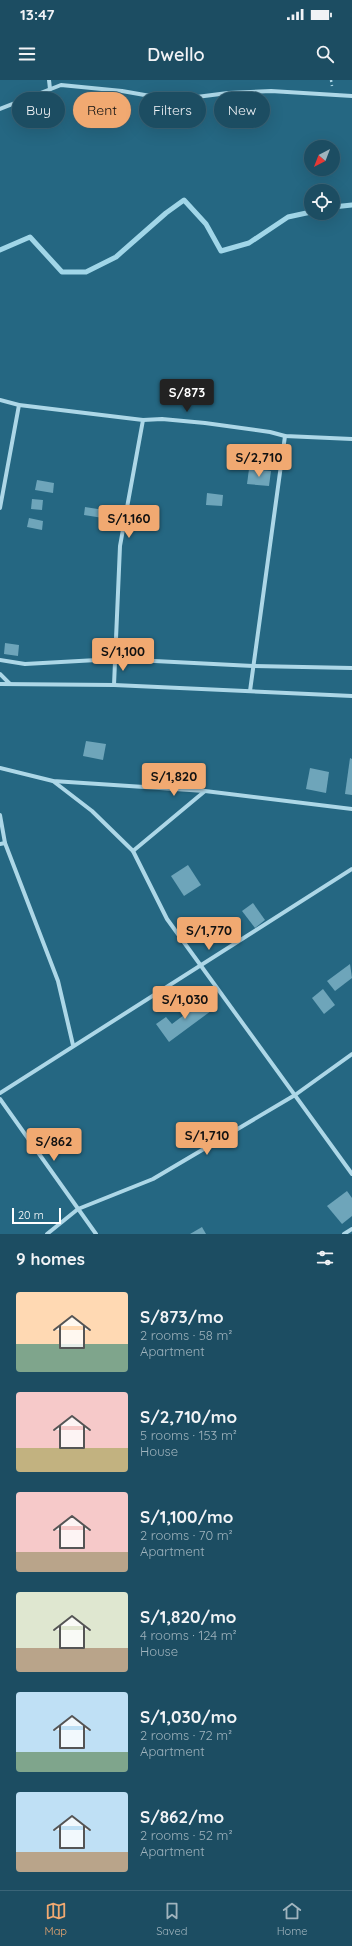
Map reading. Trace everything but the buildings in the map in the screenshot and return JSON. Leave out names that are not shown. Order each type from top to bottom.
[{"type":"street","points":[[49,80],[50,89]]},
{"type":"street","points":[[0,109],[61,85],[122,91],[173,100],[228,93],[271,91],[352,96]]},
{"type":"street","points":[[0,400],[19,405],[143,420],[162,419],[205,423],[270,432],[285,436],[322,439],[352,439]]},
{"type":"street","points":[[0,508],[19,405]]},
{"type":"street","points":[[114,685],[120,546],[143,420]]},
{"type":"street","points":[[250,691],[285,436]]},
{"type":"street","points":[[0,660],[25,664],[115,659],[253,666],[352,668]]},
{"type":"street","points":[[0,674],[10,684]]},
{"type":"street","points":[[0,684],[114,685],[352,696]]},
{"type":"street","points":[[0,768],[53,781],[205,791],[352,809]]},
{"type":"street","points":[[53,781],[92,811],[133,851],[167,920],[352,1174]]},
{"type":"street","points":[[133,851],[205,791]]},
{"type":"street","points":[[0,815],[2,844],[58,981],[73,1045]]},
{"type":"street","points":[[0,1093],[73,1045],[352,869]]},
{"type":"street","points":[[47,1234],[78,1209],[153,1179],[295,1095],[352,1054]]},
{"type":"street","points":[[0,1099],[96,1234]]},
{"type":"street","points":[[344,1234],[352,1228]]},
{"type":"waterway","points":[[0,250],[30,237],[62,272],[86,272],[116,257],[166,213],[184,200],[206,224],[221,251],[249,243],[288,217],[304,214]]},
{"type":"waterway","points":[[340,206],[352,205]]}]
